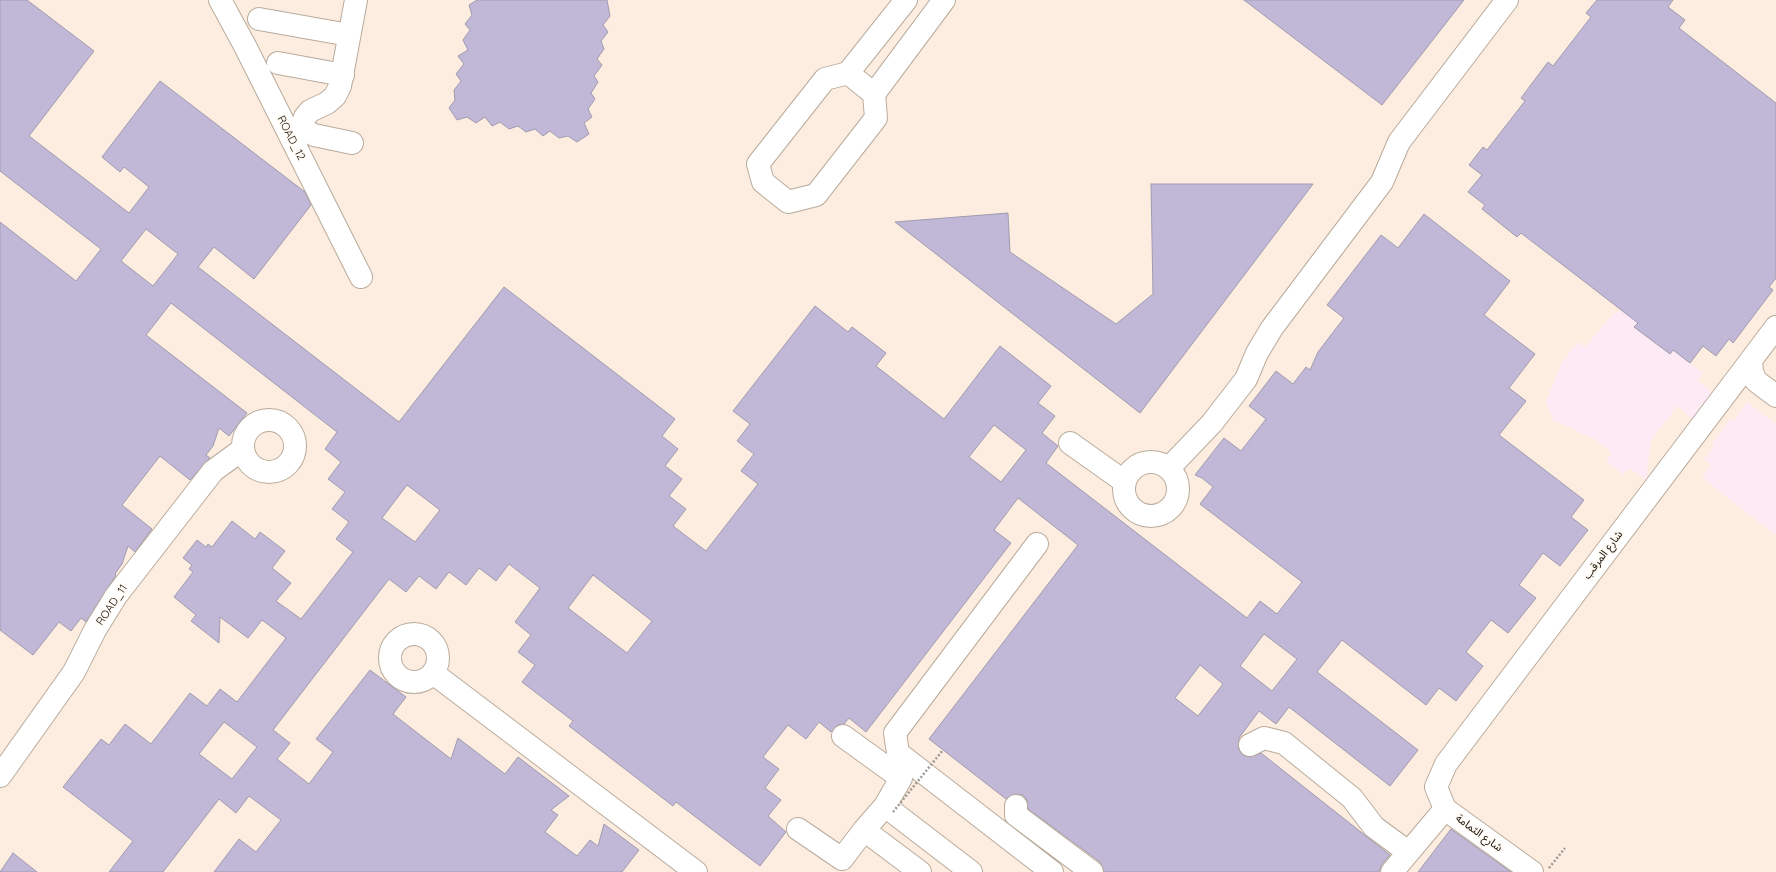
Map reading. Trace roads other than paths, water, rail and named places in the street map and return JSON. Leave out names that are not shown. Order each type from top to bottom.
[{"type":"street","name":"ROAD_12","points":[[220,0],[245,46],[361,277]]},
{"type":"street","points":[[352,143],[314,135],[306,131],[304,123],[305,117],[310,111],[328,103],[335,96],[343,75],[356,0]]},
{"type":"street","points":[[906,0],[848,73],[824,79],[758,164],[763,182],[788,202],[816,195],[876,118],[874,94],[944,0]]},
{"type":"street","points":[[1168,468],[1212,423],[1246,379],[1257,353],[1272,328],[1382,182],[1399,142],[1507,0]]},
{"type":"street","points":[[259,19],[349,35]]},
{"type":"street","points":[[278,63],[343,75]]},
{"type":"street","points":[[848,73],[874,94]]},
{"type":"street","name":"شارع المرقب","points":[[1436,787],[1446,764],[1776,327]]},
{"type":"street","points":[[1750,361],[1752,372],[1756,381],[1776,396]]},
{"type":"street","points":[[1070,443],[1125,482]]},
{"type":"street","name":"ROAD_11","points":[[0,776],[71,677],[94,630],[116,596],[213,471],[243,449]]},
{"type":"street","points":[[1152,462],[1161,464],[1168,468],[1174,475],[1177,484],[1176,496],[1170,507],[1155,515],[1146,515],[1132,508],[1126,500],[1124,491],[1125,482],[1128,474],[1135,467],[1143,463],[1152,462]]},
{"type":"street","points":[[1037,544],[895,732],[898,753],[1052,872]]},
{"type":"street","points":[[433,673],[696,872]]},
{"type":"street","points":[[798,829],[842,859],[864,830],[889,809],[901,778],[843,736]]},
{"type":"street","points":[[1250,745],[1264,738],[1284,743],[1352,798],[1374,827],[1408,852]]},
{"type":"street","name":"شارع الثمامة","points":[[1436,787],[1445,809],[1532,872]]},
{"type":"street","points":[[1016,806],[1016,815],[1092,872]]},
{"type":"street","points":[[889,809],[971,872]]},
{"type":"street","points":[[1392,872],[1445,809]]},
{"type":"street","points":[[864,830],[920,872]]}]
